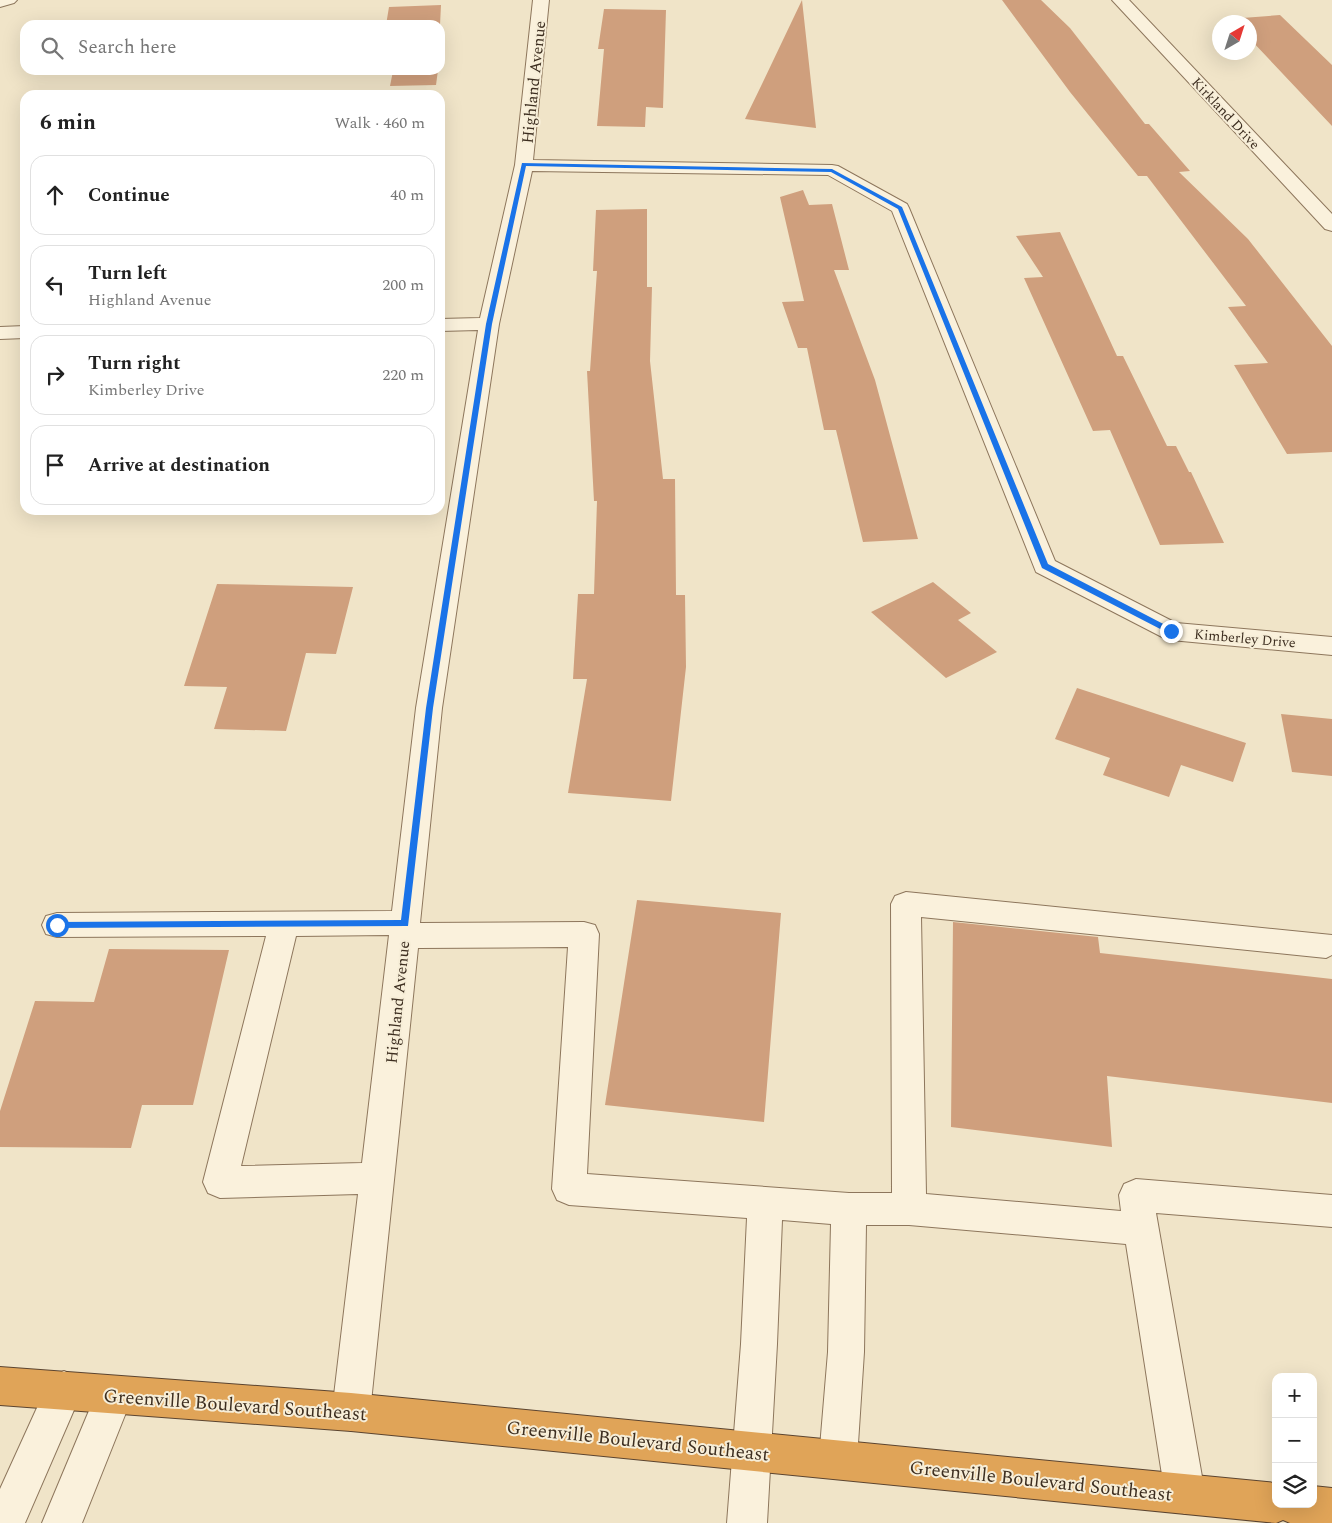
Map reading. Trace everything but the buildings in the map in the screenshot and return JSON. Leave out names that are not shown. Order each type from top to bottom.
[{"type":"highway","name":"Greenville Boulevard Southeast","points":[[0,1386],[352,1412],[1272,1503]]},
{"type":"highway","points":[[1317,1506],[1332,1508]]},
{"type":"street","points":[[0,2],[9,0]]},
{"type":"street","name":"Highland Avenue","points":[[352,1412],[430,708],[489,324],[524,165],[541,0]]},
{"type":"street","name":"Kirkland Drive","points":[[1120,0],[1331,223]]},
{"type":"street","name":"Kimberley Drive","points":[[524,165],[832,170],[900,208],[1045,566],[1171,631],[1332,646]]},
{"type":"street","points":[[445,325],[489,324]]},
{"type":"street","points":[[0,333],[20,332]]},
{"type":"street","points":[[909,1209],[906,904],[1326,945]]},
{"type":"street","points":[[284,924],[220,1182],[378,1178]]},
{"type":"street","points":[[57,925],[284,924],[404,930],[584,934],[569,1189],[849,1209],[909,1209],[1141,1229]]},
{"type":"street","points":[[1184,1494],[1136,1195],[1332,1210]]},
{"type":"street","points":[[747,1523],[765,1202]]},
{"type":"street","points":[[838,1460],[846,1352],[849,1209]]},
{"type":"street","points":[[5,1523],[64,1390]]},
{"type":"street","points":[[62,1523],[114,1395]]},
{"type":"route","points":[[57,925],[405,923],[430,708],[489,324],[524,165],[832,170],[900,208],[1045,566],[1171,631]]}]
